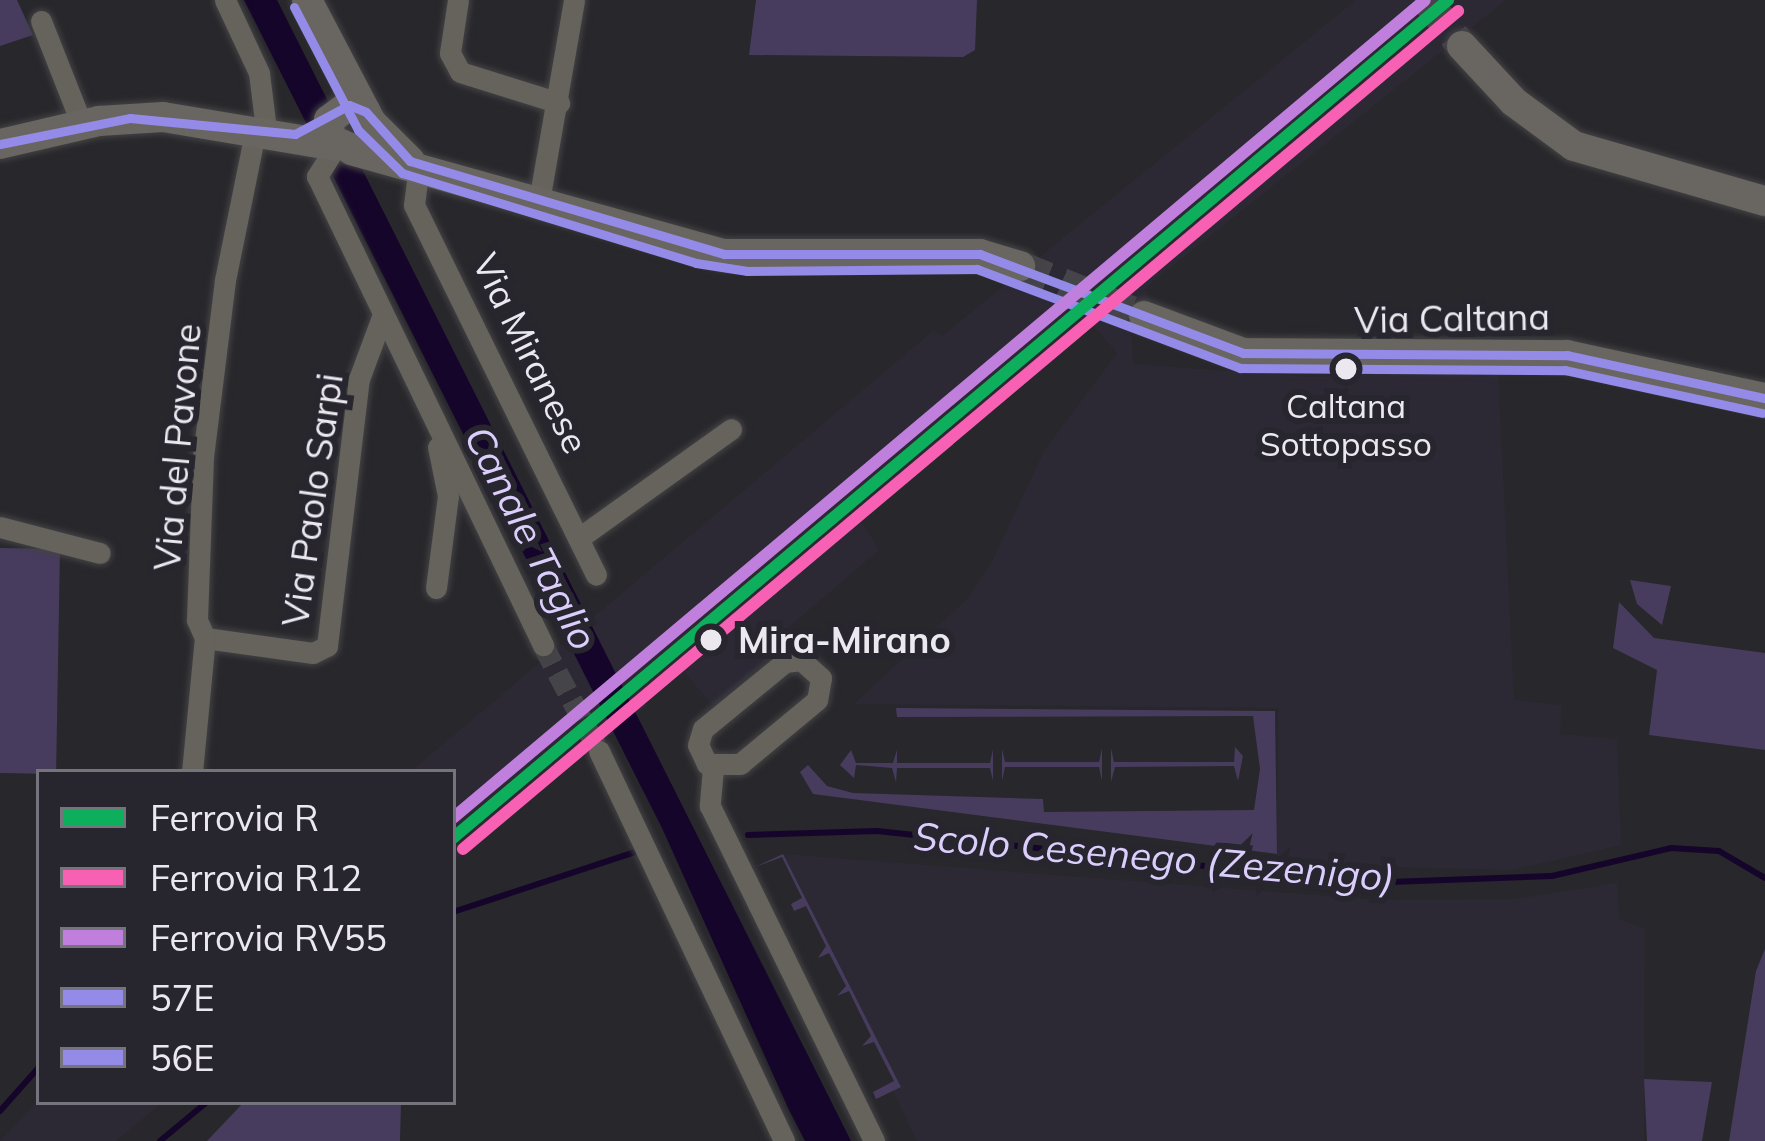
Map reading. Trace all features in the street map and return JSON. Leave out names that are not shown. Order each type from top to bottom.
[{"type":"main road","points":[[307,0],[346,124]]},
{"type":"main road","points":[[1462,46],[1514,102],[1574,146],[1765,202]]},
{"type":"main road","points":[[0,144],[82,125],[163,117],[272,130],[346,124],[415,163],[724,254],[980,254],[1020,266]]},
{"type":"main road","name":"Via Caltana","points":[[1144,316],[1243,353],[1567,355],[1765,398]]},
{"type":"street","name":"Via del Pavone","points":[[192,769],[205,638],[197,620],[203,457],[225,280],[272,130],[259,73],[225,0]]},
{"type":"street","points":[[458,0],[450,52],[460,72],[559,103]]},
{"type":"street","points":[[539,201],[574,0]]},
{"type":"street","points":[[40,21],[82,125]]},
{"type":"street","points":[[346,124],[317,176],[543,645]]},
{"type":"street","name":"Via Miranese","points":[[415,163],[414,206],[596,574]]},
{"type":"street","name":"Via Paolo Sarpi","points":[[205,638],[313,653],[327,646],[359,380],[383,314]]},
{"type":"street","points":[[579,538],[731,430]]},
{"type":"street","points":[[436,588],[448,496],[440,432]]},
{"type":"street","points":[[0,526],[100,553]]},
{"type":"street","points":[[713,768],[740,764],[817,700],[821,679],[810,664],[785,662],[709,722],[698,745],[713,768],[710,806],[874,1141]]},
{"type":"street","points":[[599,751],[784,1141]]},
{"type":"shaded area","points":[[0,0],[17,0],[33,35],[0,46]]},
{"type":"shaded area","points":[[756,0],[977,0],[975,50],[963,57],[749,55]]},
{"type":"shaded area","points":[[1356,0],[1506,0],[1145,288],[1153,308],[1131,327],[1133,364],[1312,377],[1498,368],[1514,700],[1562,705],[1560,734],[1617,739],[1621,845],[1512,870],[1277,864],[1278,708],[854,704],[967,599],[992,561],[1045,449],[1117,353],[1091,323],[858,516],[879,550],[768,645],[774,654],[713,706],[679,666],[642,698],[647,706],[456,859],[456,769],[414,769],[934,330],[942,336]]},
{"type":"shaded area","points":[[0,548],[60,549],[56,769],[36,769],[36,774],[0,773]]},
{"type":"shaded area","points":[[1630,580],[1671,586],[1662,625],[1637,604]]},
{"type":"shaded area","points":[[1619,602],[1654,638],[1765,653],[1765,750],[1649,735],[1657,670],[1613,648]]},
{"type":"shaded area","points":[[896,708],[1275,711],[1277,854],[813,794],[800,772],[808,765],[827,786],[853,793],[1043,799],[1044,812],[1254,810],[1260,769],[1253,716],[897,717]]},
{"type":"shaded area","points":[[1235,747],[1243,756],[1238,781],[1234,766],[1115,767],[1111,782],[1111,748],[1114,762],[1234,762]]},
{"type":"shaded area","points":[[1102,748],[1102,781],[1099,767],[1005,767],[1002,781],[1002,749],[1005,762],[1099,762]]},
{"type":"shaded area","points":[[993,749],[993,781],[990,768],[897,768],[896,782],[892,768],[856,765],[854,778],[840,765],[851,750],[856,763],[893,763],[897,750],[897,763],[990,763]]},
{"type":"shaded area","points":[[783,854],[1380,900],[1514,899],[1617,883],[1619,919],[1645,929],[1644,1141],[917,1141],[893,1091],[901,1087]]},
{"type":"shaded area","points":[[783,854],[901,1087],[876,1099],[873,1092],[894,1081],[874,1042],[862,1046],[871,1036],[849,991],[837,996],[846,986],[829,953],[818,958],[826,946],[806,906],[794,911],[791,904],[802,898],[782,857],[755,867]]},
{"type":"shaded area","points":[[1765,949],[1765,1141],[1729,1141],[1756,971]]},
{"type":"shaded area","points":[[1644,1079],[1712,1082],[1702,1141],[1647,1141]]},
{"type":"shaded area","points":[[36,1102],[159,1105],[116,1141],[0,1141]]},
{"type":"shaded area","points":[[241,1105],[401,1105],[400,1141],[207,1141]]},
{"type":"water","name":"Canale Taglio","points":[[244,0],[277,0],[851,1141],[805,1141],[662,828]]},
{"type":"waterway","name":"Scolo Cesenego (Zezenigo)","points":[[748,835],[877,831],[1363,883],[1552,876],[1671,848],[1719,851],[1765,878]]},
{"type":"waterway","name":"Scolo Cesenego (Zezenigo)","points":[[456,911],[636,852]]},
{"type":"waterway","name":"Scolo Cesenego (Zezenigo)","points":[[0,1111],[36,1070]]},
{"type":"waterway","points":[[160,1141],[203,1105]]},
{"type":"tunnel","points":[[1426,0],[1462,46]]},
{"type":"tunnel","points":[[1020,266],[1144,316]]},
{"type":"tunnel","points":[[543,645],[599,751]]},
{"type":"rail line","name":"RV55","points":[[456,815],[1425,0]]},
{"type":"rail line","name":"R","points":[[456,835],[1448,0]]},
{"type":"rail line","name":"R12","points":[[463,849],[1458,11]]},
{"type":"transit line","name":"56E","points":[[294,7],[358,130],[402,173],[696,263],[747,271],[977,269],[1240,368],[1565,370],[1762,413]]},
{"type":"transit line","name":"57E","points":[[0,144],[130,118],[295,134],[349,105],[366,112],[410,161],[724,254],[980,254],[1243,353],[1567,355],[1765,398]]},
{"type":"place","name":"Caltana Sottopasso","points":[[1346,369]]},
{"type":"place","name":"Mira-Mirano","points":[[711,640]]}]
